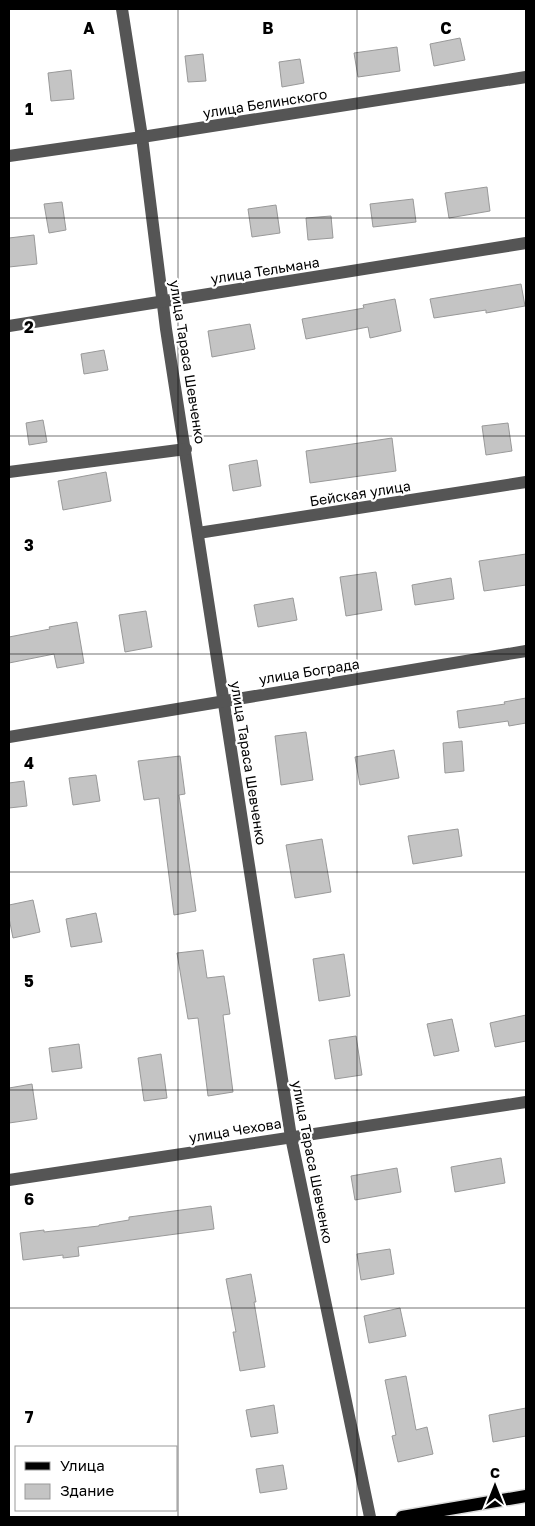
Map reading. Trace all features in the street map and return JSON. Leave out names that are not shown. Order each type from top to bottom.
[{"type":"main road","points":[[402,1517],[526,1496]]},
{"type":"street","name":"улица Тараса Шевченко","points":[[122,9],[142,137],[163,302],[291,1137],[370,1517]]},
{"type":"street","name":"улица Белинского","points":[[9,156],[526,77]]},
{"type":"street","name":"улица Тельмана","points":[[9,326],[526,243]]},
{"type":"street","points":[[9,472],[186,449]]},
{"type":"street","name":"Бейская улица","points":[[198,533],[526,482]]},
{"type":"street","name":"улица Бограда","points":[[9,736],[526,651]]},
{"type":"street","name":"улица Чехова","points":[[9,1180],[526,1102]]},
{"type":"building","points":[[460,38],[465,60],[434,66],[430,44]]},
{"type":"building","points":[[397,47],[400,71],[358,77],[354,53]]},
{"type":"building","points":[[203,54],[206,81],[188,82],[185,56]]},
{"type":"building","points":[[300,59],[304,83],[282,87],[279,62]]},
{"type":"building","points":[[71,70],[74,99],[51,101],[48,73]]},
{"type":"building","points":[[487,187],[490,211],[449,218],[445,193]]},
{"type":"building","points":[[413,199],[416,222],[373,227],[370,204]]},
{"type":"building","points":[[62,202],[66,230],[49,233],[44,204]]},
{"type":"building","points":[[276,205],[280,233],[252,237],[248,209]]},
{"type":"building","points":[[331,216],[333,238],[308,240],[306,218]]},
{"type":"building","points":[[34,235],[37,264],[9,267],[9,238]]},
{"type":"building","points":[[521,284],[525,306],[486,313],[486,310],[434,318],[430,299]]},
{"type":"building","points":[[395,299],[401,331],[370,338],[368,327],[306,339],[302,319],[364,308],[363,305]]},
{"type":"building","points":[[250,324],[255,349],[212,357],[208,331]]},
{"type":"building","points":[[104,350],[108,370],[84,374],[81,354]]},
{"type":"building","points":[[43,420],[47,442],[29,445],[26,423]]},
{"type":"building","points":[[508,423],[512,451],[486,455],[482,426]]},
{"type":"building","points":[[392,438],[396,471],[310,483],[306,451]]},
{"type":"building","points":[[257,460],[261,486],[233,491],[229,465]]},
{"type":"building","points":[[106,472],[111,501],[63,510],[58,481]]},
{"type":"building","points":[[526,554],[526,585],[484,591],[479,561]]},
{"type":"building","points":[[376,572],[382,610],[346,616],[340,577]]},
{"type":"building","points":[[451,578],[454,599],[415,605],[412,585]]},
{"type":"building","points":[[293,598],[297,620],[258,627],[254,605]]},
{"type":"building","points":[[146,611],[152,647],[125,652],[119,615]]},
{"type":"building","points":[[77,622],[84,663],[57,668],[54,654],[9,663],[9,637]]},
{"type":"building","points":[[526,698],[526,723],[509,726],[508,721],[459,728],[457,711],[505,704],[504,702]]},
{"type":"building","points":[[306,732],[313,780],[281,785],[275,736]]},
{"type":"building","points":[[462,741],[464,771],[445,773],[443,743]]},
{"type":"building","points":[[394,750],[399,778],[360,785],[355,757]]},
{"type":"building","points":[[180,756],[185,794],[179,795],[196,911],[174,915],[159,798],[144,800],[138,761]]},
{"type":"building","points":[[96,775],[100,801],[73,805],[69,778]]},
{"type":"building","points":[[24,781],[27,806],[9,808],[9,783]]},
{"type":"building","points":[[458,829],[462,856],[413,864],[408,836]]},
{"type":"building","points":[[322,839],[331,892],[295,898],[286,845]]},
{"type":"building","points":[[33,900],[40,932],[13,938],[9,918],[9,905]]},
{"type":"building","points":[[96,913],[102,942],[71,947],[66,919]]},
{"type":"building","points":[[203,950],[207,978],[224,976],[230,1014],[223,1015],[233,1092],[208,1096],[198,1018],[188,1019],[177,953]]},
{"type":"building","points":[[344,954],[350,996],[319,1001],[313,959]]},
{"type":"building","points":[[526,1015],[526,1041],[495,1047],[490,1023]]},
{"type":"building","points":[[452,1019],[459,1051],[434,1056],[427,1024]]},
{"type":"building","points":[[356,1036],[362,1075],[335,1079],[329,1040]]},
{"type":"building","points":[[79,1044],[82,1068],[52,1072],[49,1048]]},
{"type":"building","points":[[161,1054],[167,1098],[144,1101],[138,1058]]},
{"type":"building","points":[[32,1084],[37,1119],[9,1123],[9,1088]]},
{"type":"building","points":[[501,1158],[505,1183],[455,1192],[451,1167]]},
{"type":"building","points":[[397,1168],[401,1192],[355,1200],[351,1176]]},
{"type":"building","points":[[211,1206],[214,1229],[78,1247],[79,1256],[63,1258],[63,1255],[23,1260],[20,1233],[99,1226],[129,1220],[129,1217]]},
{"type":"building","points":[[390,1249],[394,1274],[361,1280],[357,1254]]},
{"type":"building","points":[[251,1274],[265,1367],[240,1371],[233,1332],[236,1332],[226,1279]]},
{"type":"building","points":[[400,1308],[406,1336],[369,1343],[364,1316]]},
{"type":"building","points":[[406,1376],[416,1430],[427,1427],[433,1454],[398,1462],[392,1436],[396,1435],[385,1380]]},
{"type":"building","points":[[274,1405],[278,1433],[251,1437],[246,1410]]},
{"type":"building","points":[[526,1408],[526,1436],[493,1442],[489,1415]]},
{"type":"building","points":[[283,1465],[287,1489],[260,1493],[256,1469]]}]
